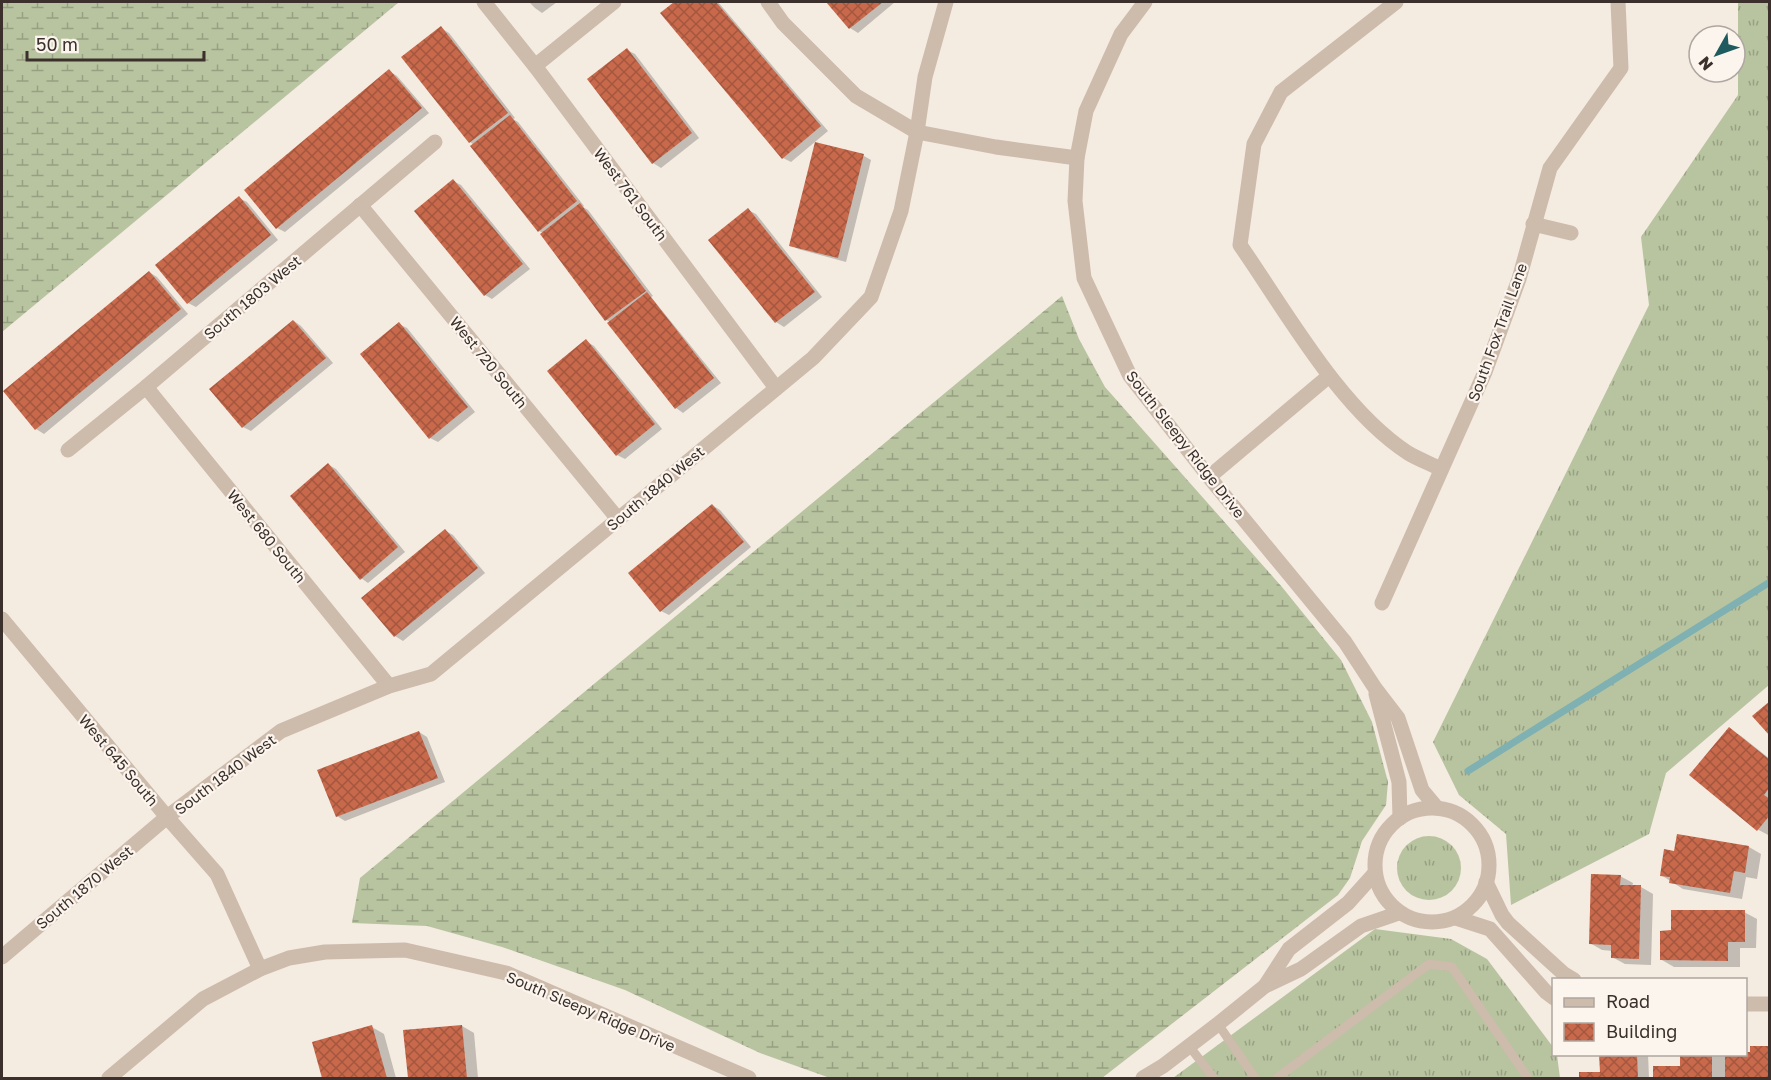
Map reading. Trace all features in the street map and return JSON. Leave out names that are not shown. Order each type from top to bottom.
[{"type":"street","name":"West 761 South","points":[[484,2],[535,66],[776,388]]},
{"type":"street","points":[[535,66],[614,2]]},
{"type":"street","points":[[768,2],[783,23],[856,96],[917,132],[996,147],[1077,158]]},
{"type":"street","name":"South 1840 West","points":[[167,817],[281,731],[389,686],[431,674],[813,358],[871,297],[901,211],[917,132],[925,77],[946,2]]},
{"type":"street","name":"South Sleepy Ridge Drive","points":[[1145,2],[1120,34],[1086,111],[1077,158],[1075,201],[1084,278],[1130,376],[1209,477],[1345,642],[1398,718],[1422,790],[1437,808]]},
{"type":"street","points":[[1396,2],[1281,92],[1254,144],[1240,245],[1329,376],[1375,426],[1408,453],[1442,469]]},
{"type":"street","name":"South Fox Trail Lane","points":[[1382,603],[1485,372],[1518,279],[1550,168],[1621,68],[1618,2]]},
{"type":"street","name":"South 1803 West","points":[[68,450],[146,387],[435,142]]},
{"type":"street","name":"West 720 South","points":[[360,205],[618,519]]},
{"type":"street","points":[[1533,224],[1571,233]]},
{"type":"street","points":[[1209,477],[1329,376]]},
{"type":"street","name":"West 680 South","points":[[146,387],[389,686]]},
{"type":"street","name":"West 645 South","points":[[2,619],[217,874],[260,969]]},
{"type":"street","name":"South Sleepy Ridge Drive","points":[[1375,688],[1400,782],[1400,818]]},
{"type":"street","points":[[1437,808],[1457,813],[1473,825],[1482,837],[1489,856],[1489,876],[1482,895],[1456,918],[1436,923],[1417,921],[1398,913],[1384,898],[1374,873],[1376,853],[1383,834],[1400,818],[1422,809],[1437,808]]},
{"type":"street","name":"South 1870 West","points":[[2,957],[167,817]]},
{"type":"street","points":[[1265,986],[1289,949],[1348,903],[1374,873]]},
{"type":"street","points":[[1486,882],[1508,923],[1571,978]]},
{"type":"street","points":[[1143,1078],[1189,1046],[1265,986],[1301,969],[1360,926],[1398,913]]},
{"type":"street","points":[[1456,918],[1490,929],[1546,993],[1552,997]]},
{"type":"street","name":"South Sleepy Ridge Drive","points":[[109,1078],[203,999],[260,969],[289,958],[325,952],[405,950],[506,974],[749,1078]]},
{"type":"street","points":[[1747,1004],[1770,1004]]},
{"type":"lane","points":[[1277,1078],[1429,964],[1452,967],[1528,1078]]},
{"type":"lane","points":[[1218,1024],[1255,1078]]},
{"type":"lane","points":[[1189,1046],[1214,1078]]},
{"type":"green space","points":[[2,2],[399,2],[2,332]]},
{"type":"green space","points":[[1738,2],[1770,2],[1769,685],[1666,773],[1649,834],[1511,905],[1506,834],[1459,795],[1433,742],[1649,305],[1641,237],[1738,95],[1738,84],[1747,84],[1747,24],[1738,24]]},
{"type":"green space","points":[[1062,296],[1079,339],[1105,387],[1282,587],[1341,660],[1372,722],[1388,782],[1386,805],[1362,841],[1350,878],[1338,895],[1102,1078],[830,1078],[760,1053],[625,990],[502,947],[427,926],[352,923],[360,878]]},
{"type":"green space","points":[[1423,836],[1435,836],[1452,845],[1459,856],[1461,868],[1459,880],[1452,891],[1435,900],[1423,900],[1411,895],[1402,886],[1397,874],[1397,862],[1402,850],[1411,841]]},
{"type":"green space","points":[[1375,929],[1451,939],[1487,959],[1552,1046],[1552,1056],[1557,1056],[1560,1078],[1173,1078]]},
{"type":"building","points":[[674,2],[716,2],[821,126],[782,159],[660,13]]},
{"type":"building","points":[[826,2],[883,2],[849,29]]},
{"type":"building","points":[[441,26],[508,113],[469,143],[401,57]]},
{"type":"building","points":[[627,48],[692,133],[652,164],[587,79]]},
{"type":"building","points":[[389,69],[422,108],[276,229],[244,190]]},
{"type":"building","points":[[510,115],[577,201],[538,232],[470,146]]},
{"type":"building","points":[[815,142],[864,154],[838,258],[789,246]]},
{"type":"building","points":[[453,179],[523,264],[484,296],[414,211]]},
{"type":"building","points":[[239,196],[271,235],[187,304],[155,265]]},
{"type":"building","points":[[580,203],[646,291],[605,321],[540,234]]},
{"type":"building","points":[[748,208],[815,292],[775,323],[708,240]]},
{"type":"building","points":[[149,271],[181,309],[35,430],[3,391]]},
{"type":"building","points":[[647,292],[714,378],[675,409],[607,323]]},
{"type":"building","points":[[293,320],[326,358],[242,428],[209,389]]},
{"type":"building","points":[[399,322],[468,407],[429,439],[360,354]]},
{"type":"building","points":[[586,339],[655,424],[616,456],[547,371]]},
{"type":"building","points":[[328,463],[398,547],[360,580],[290,496]]},
{"type":"building","points":[[712,504],[744,542],[660,612],[628,573]]},
{"type":"building","points":[[445,529],[478,568],[394,637],[361,598]]},
{"type":"building","points":[[1770,701],[1770,736],[1752,716]]},
{"type":"building","points":[[1729,727],[1770,760],[1770,787],[1764,795],[1770,799],[1770,815],[1757,831],[1689,775]]},
{"type":"building","points":[[419,731],[438,778],[336,817],[317,770]]},
{"type":"building","points":[[1677,834],[1749,846],[1745,873],[1734,871],[1730,893],[1669,883],[1670,877],[1660,876],[1664,849],[1674,851]]},
{"type":"building","points":[[1591,874],[1621,875],[1620,885],[1641,885],[1639,959],[1611,958],[1611,945],[1589,944]]},
{"type":"building","points":[[1671,910],[1745,910],[1745,942],[1728,942],[1728,961],[1660,960],[1660,931],[1671,930]]},
{"type":"building","points":[[372,1025],[387,1078],[322,1078],[312,1042]]},
{"type":"building","points":[[462,1025],[467,1078],[408,1078],[403,1030]]},
{"type":"building","points":[[1750,1046],[1770,1046],[1770,1078],[1725,1078],[1725,1056],[1747,1056],[1747,1052],[1750,1052]]},
{"type":"building","points":[[1599,1056],[1637,1056],[1638,1078],[1579,1078],[1579,1072],[1600,1072]]},
{"type":"building","points":[[1680,1056],[1712,1056],[1712,1078],[1653,1078],[1653,1066],[1680,1066]]},
{"type":"waterway","points":[[1468,771],[1770,582]]}]
